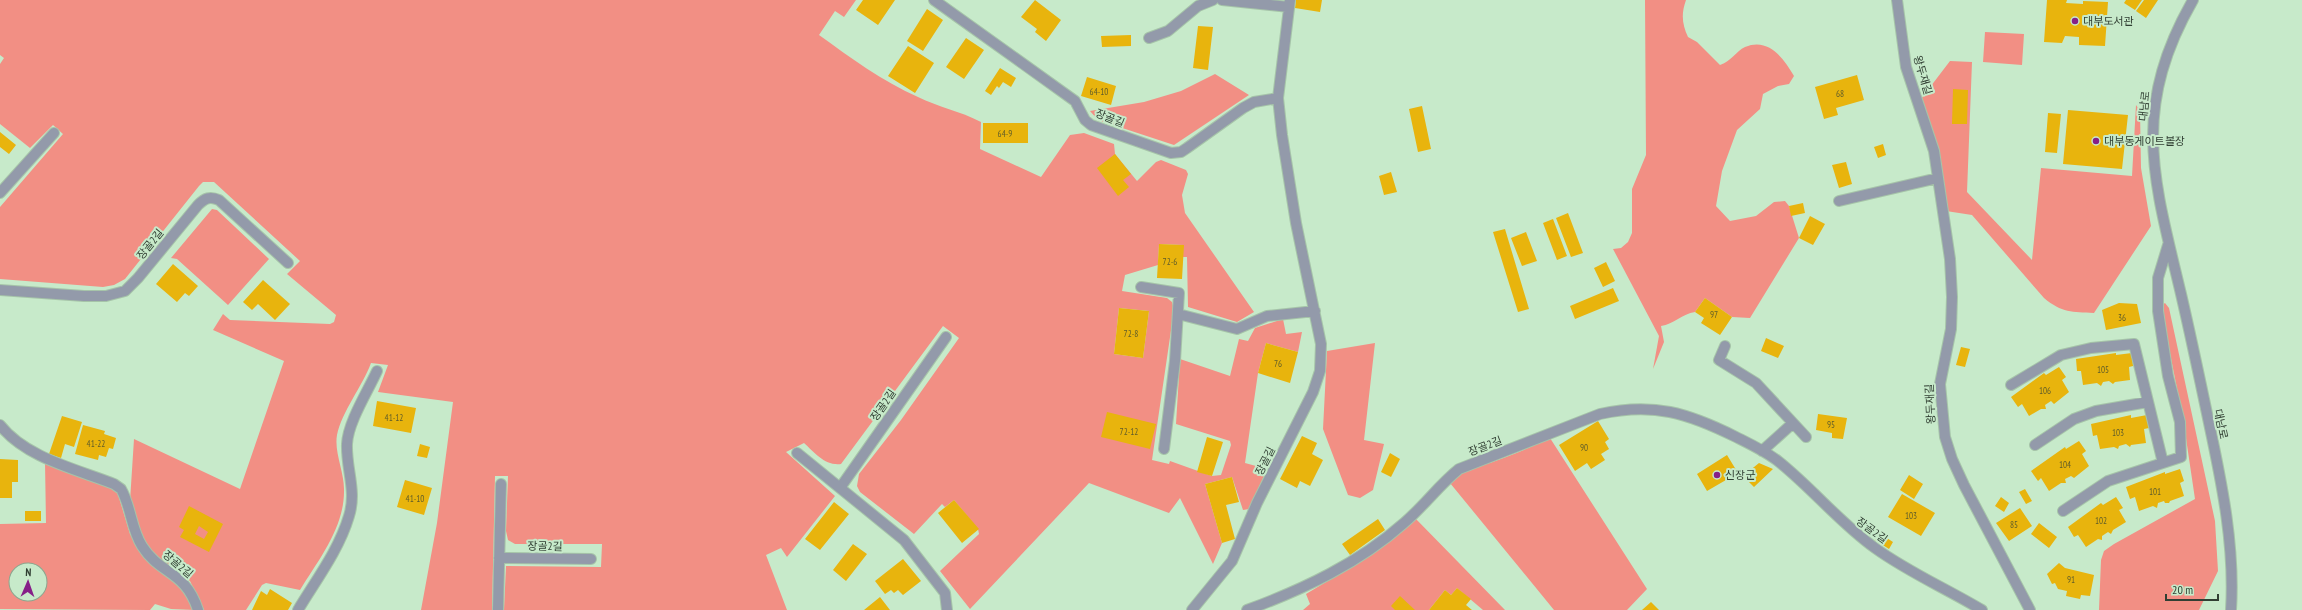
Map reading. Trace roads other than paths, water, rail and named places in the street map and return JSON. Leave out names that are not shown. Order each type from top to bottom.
[{"type":"street","name":"장골길","points":[[934,0],[1075,101],[1085,120],[1091,125],[1171,153],[1181,152],[1254,102],[1278,98]]},
{"type":"street","points":[[1149,38],[1168,31],[1198,6],[1213,0]]},
{"type":"street","name":"장골길","points":[[1192,610],[1232,561],[1257,503],[1314,392],[1320,371],[1321,344],[1296,223],[1282,135],[1278,98],[1289,4],[1222,0]]},
{"type":"street","name":"왕두재길","points":[[1897,0],[1906,68],[1930,134],[1950,259],[1952,297],[1951,328],[1940,384],[1945,437],[1952,459],[1964,485],[2030,610]]},
{"type":"street","name":"대남로","points":[[2193,0],[2170,46],[2156,96],[2154,121],[2154,166],[2157,192],[2168,245],[2200,379],[2226,512],[2231,560],[2231,610]]},
{"type":"street","points":[[0,193],[54,133]]},
{"type":"street","points":[[1839,201],[1938,178]]},
{"type":"street","name":"장골2길","points":[[0,290],[84,296],[106,296],[125,291],[138,278],[198,205],[205,198],[212,197],[219,200],[288,263]]},
{"type":"street","name":"대남로","points":[[2063,511],[2108,481],[2181,457],[2180,422],[2168,376],[2158,311],[2158,278],[2168,245]]},
{"type":"street","points":[[1141,287],[1180,293],[1164,449]]},
{"type":"street","points":[[1178,314],[1237,329],[1267,316],[1315,311]]},
{"type":"street","name":"장골2길","points":[[840,488],[946,337]]},
{"type":"street","points":[[2011,385],[2061,356],[2091,348],[2134,344],[2163,463]]},
{"type":"street","points":[[1725,346],[1719,360],[1756,383],[1806,437]]},
{"type":"street","points":[[298,610],[342,538],[353,501],[347,451],[348,436],[377,371]]},
{"type":"street","points":[[2034,445],[2074,419],[2096,411],[2148,402]]},
{"type":"street","name":"장골2길","points":[[1247,610],[1318,580],[1368,551],[1405,522],[1441,484],[1459,469],[1600,414],[1622,409],[1664,409],[1685,414],[1762,451],[1777,461],[1844,524],[1875,549],[1982,610]]},
{"type":"street","points":[[1762,451],[1793,423]]},
{"type":"street","name":"장골2길","points":[[0,425],[16,441],[39,454],[114,484],[120,489],[143,547],[151,557],[184,582],[194,599],[198,610]]},
{"type":"street","points":[[797,453],[904,540],[945,593],[947,610]]},
{"type":"street","points":[[498,610],[500,484]]},
{"type":"street","name":"장골2길","points":[[499,558],[592,559]]},
{"type":"place","name":"대부도서관","points":[[2075,21]]},
{"type":"place","name":"대부동게이트볼장","points":[[2096,141]]},
{"type":"place","name":"신장군","points":[[1717,475]]}]
